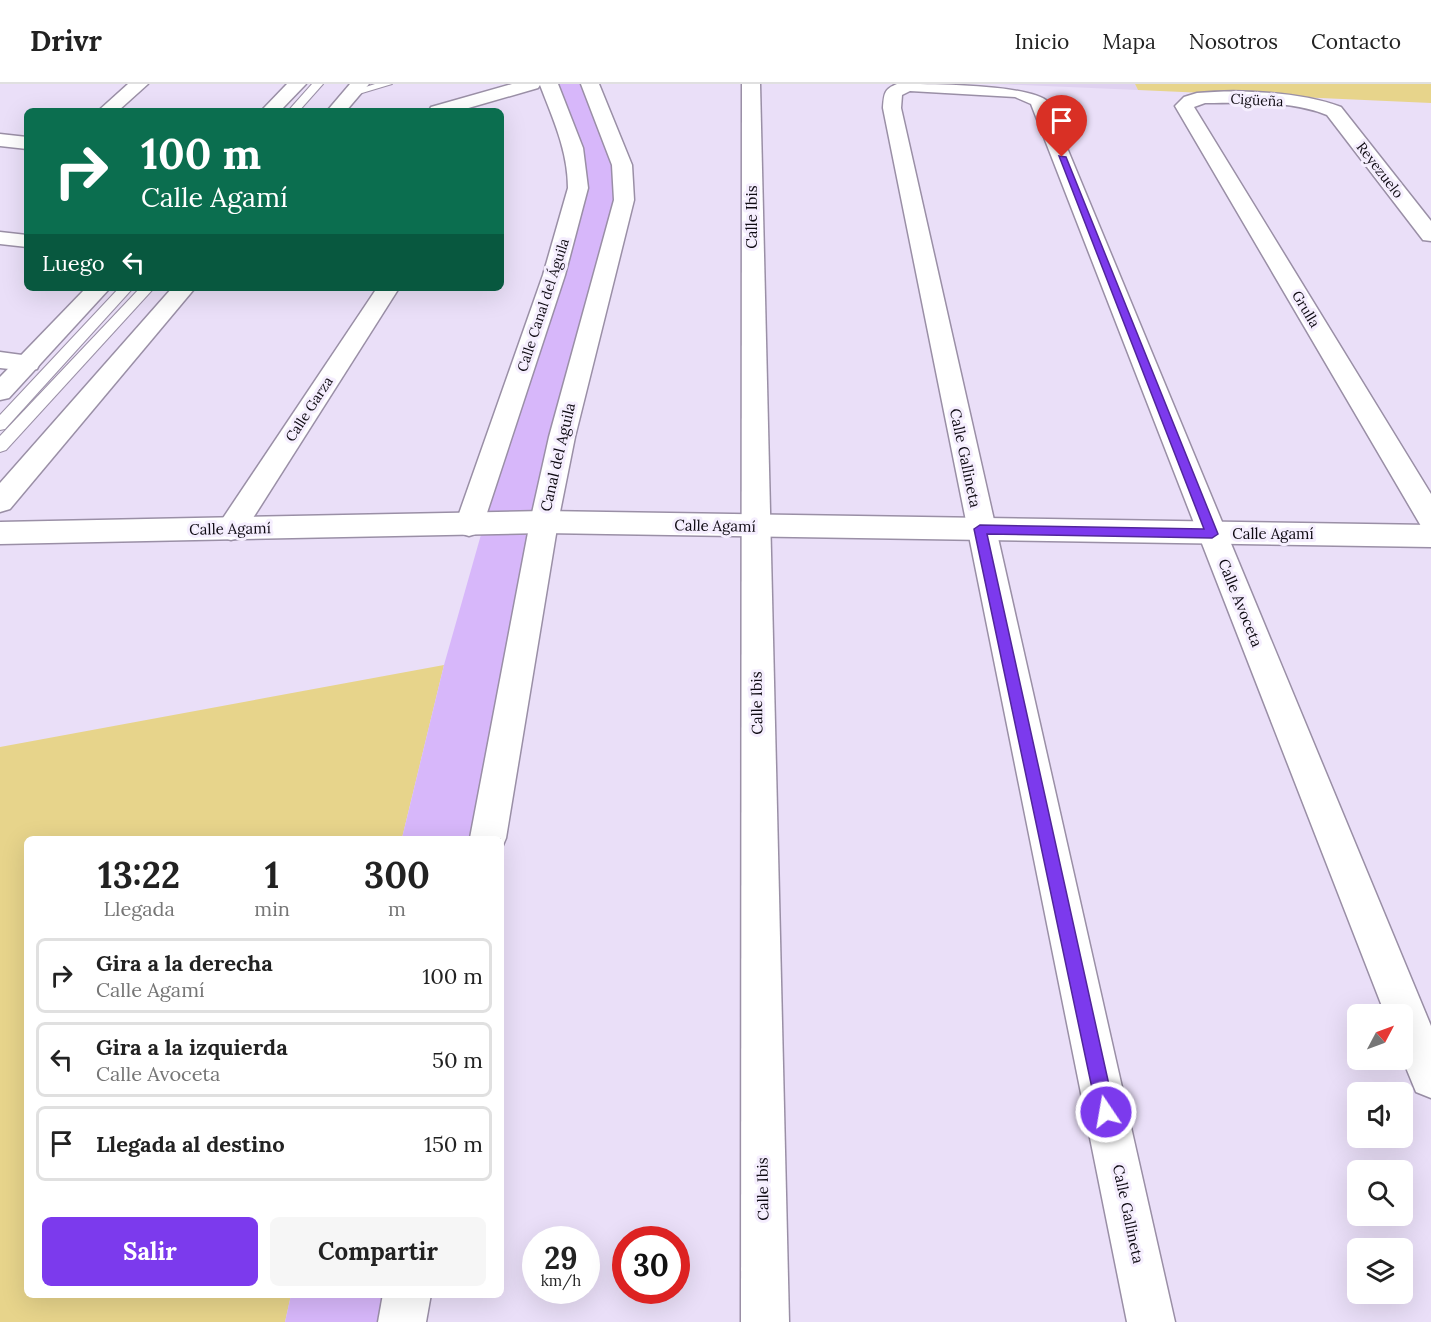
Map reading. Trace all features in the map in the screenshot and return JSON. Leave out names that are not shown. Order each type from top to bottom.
[{"type":"street","points":[[111,108],[139,84]]},
{"type":"street","points":[[273,108],[297,84]]},
{"type":"street","name":"Calle Canal del Águila","points":[[476,525],[579,188],[579,176],[565,125],[549,84]]},
{"type":"street","name":"Canal del Aguila","points":[[488,836],[534,522],[562,437],[624,200],[622,165],[590,84]]},
{"type":"street","name":"Calle Ibis","points":[[751,84],[765,1322]]},
{"type":"street","points":[[448,108],[524,86]]},
{"type":"street","points":[[504,108],[524,86]]},
{"type":"street","name":"Calle Avoceta","points":[[900,86],[1017,92],[1033,97],[1039,102],[1431,1077]]},
{"type":"street","name":"Calle Gallineta","points":[[900,86],[893,92],[892,108],[1151,1322]]},
{"type":"street","points":[[339,108],[356,89]]},
{"type":"street","name":"Cigüeña","points":[[1188,101],[1212,98],[1306,103],[1326,107]]},
{"type":"street","name":"Grulla","points":[[1188,101],[1184,106],[1187,112],[1431,518]]},
{"type":"street","name":"Reyezuelo","points":[[1326,107],[1334,111],[1431,235]]},
{"type":"street","points":[[0,140],[24,143]]},
{"type":"street","points":[[0,238],[24,241]]},
{"type":"street","points":[[0,392],[96,291]]},
{"type":"street","points":[[0,502],[181,291]]},
{"type":"street","name":"Calle Garza","points":[[231,529],[386,291]]},
{"type":"street","points":[[0,360],[28,363]]},
{"type":"street","name":"Calle Agamí","points":[[0,533],[476,525],[534,522],[1431,536]]},
{"type":"street","points":[[402,1322],[406,1298]]},
{"type":"lane","points":[[296,108],[318,84]]},
{"type":"lane","points":[[310,108],[332,84]]},
{"type":"lane","points":[[356,89],[387,84]]},
{"type":"lane","points":[[0,425],[123,291]]},
{"type":"lane","points":[[0,446],[144,291]]},
{"type":"shaded area","points":[[549,84],[590,84],[622,165],[488,836],[402,836],[444,665],[576,200]]},
{"type":"shaded area","points":[[997,84],[1135,84],[1138,90]]},
{"type":"shaded area","points":[[1135,84],[1431,84],[1431,103],[1138,90]]},
{"type":"shaded area","points":[[444,665],[402,836],[24,836],[24,1298],[290,1298],[285,1322],[0,1322],[0,747]]},
{"type":"shaded area","points":[[290,1298],[406,1298],[402,1322],[285,1322]]},
{"type":"route","points":[[1062,157],[1212,534],[980,529],[1106,1112]]}]
